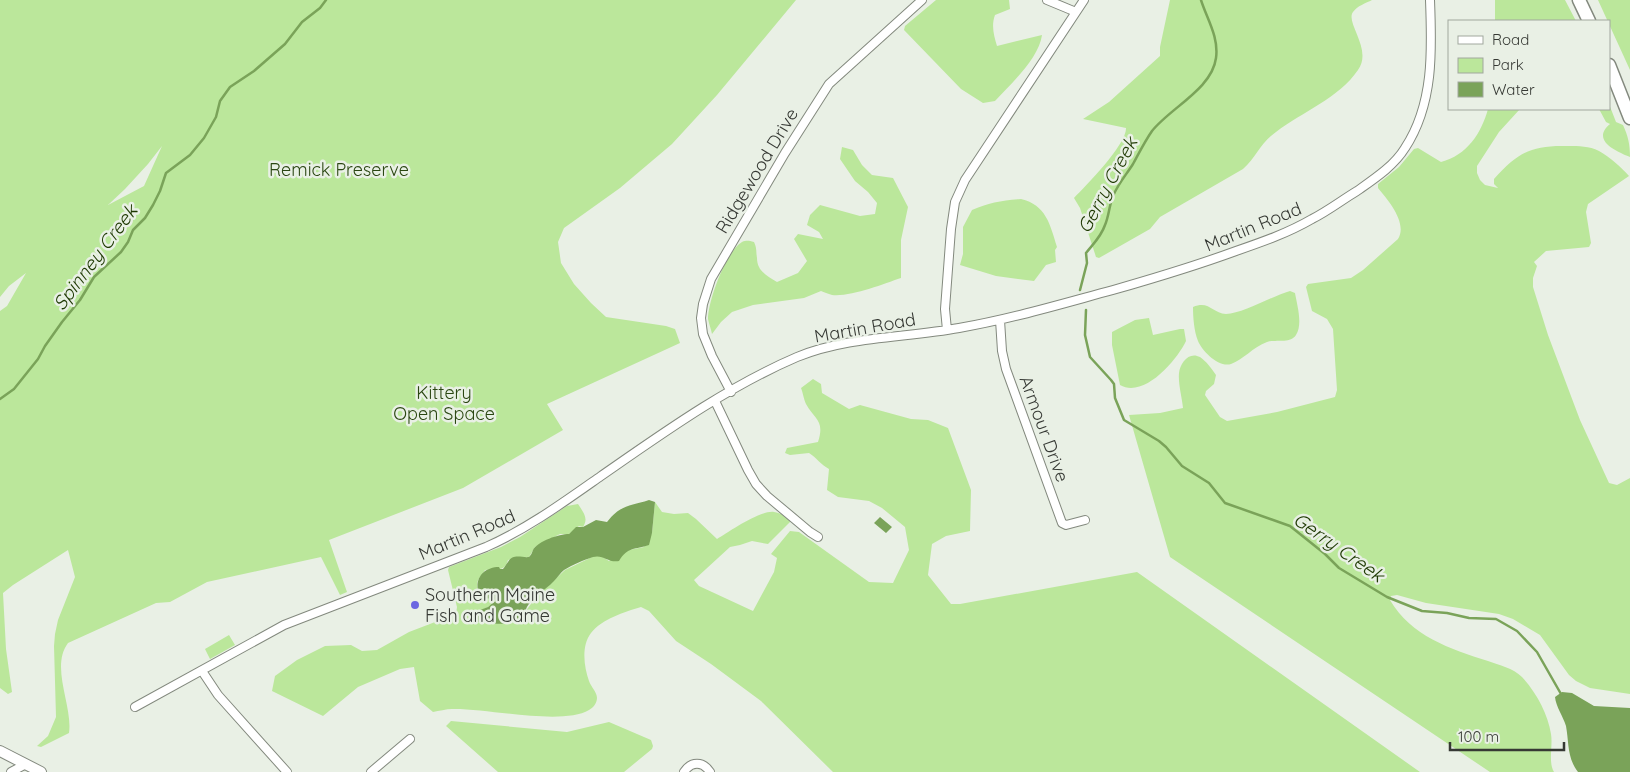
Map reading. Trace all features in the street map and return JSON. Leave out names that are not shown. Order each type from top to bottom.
[{"type":"main road","points":[[1580,0],[1589,20]]},
{"type":"main road","points":[[1610,68],[1630,118]]},
{"type":"street","name":"Ridgewood Drive","points":[[731,392],[703,334],[701,318],[703,304],[711,280],[785,153],[829,84],[922,0]]},
{"type":"street","points":[[1047,0],[1076,12]]},
{"type":"street","points":[[948,330],[945,309],[955,202],[965,180],[1084,0]]},
{"type":"street","name":"Martin Road","points":[[135,707],[284,624],[486,547],[512,534],[544,515],[666,430],[768,371],[797,357],[848,342],[948,330],[1072,303],[1172,274],[1254,245],[1312,219],[1368,183],[1389,167],[1411,140],[1419,120],[1428,87],[1431,65],[1430,0]]},
{"type":"street","name":"Armour Drive","points":[[1000,320],[1002,350],[1006,369],[1062,523],[1066,525],[1085,520]]},
{"type":"street","points":[[715,401],[748,470],[760,488],[818,537]]},
{"type":"street","points":[[202,671],[218,695],[287,772]]},
{"type":"street","points":[[371,772],[410,739]]},
{"type":"street","points":[[0,751],[41,772]]},
{"type":"street","points":[[684,772],[690,765],[697,763],[704,765],[710,772]]},
{"type":"street","points":[[11,772],[26,764]]},
{"type":"green space","points":[[0,0],[796,0],[717,95],[672,144],[620,188],[564,228],[558,242],[561,263],[574,284],[606,317],[675,329],[680,343],[547,404],[563,430],[463,488],[329,540],[347,592],[340,595],[321,557],[207,582],[170,602],[156,603],[68,643],[63,653],[61,675],[68,711],[69,733],[41,747],[37,746],[48,736],[56,717],[55,634],[58,620],[75,577],[68,550],[3,593],[6,649],[12,692],[8,694],[0,688],[0,311],[7,306],[26,273],[9,286],[0,297]],"holes":[[[162,146],[144,186],[108,205],[148,164]]]},
{"type":"green space","points":[[936,0],[1009,0],[1010,9],[995,15],[993,31],[997,46],[1042,35],[1036,53],[1030,62],[995,101],[983,103],[961,89],[904,30],[905,26]]},
{"type":"green space","points":[[1170,0],[1372,0],[1359,6],[1353,12],[1353,23],[1361,45],[1362,62],[1358,70],[1341,89],[1270,137],[1243,169],[1160,217],[1150,229],[1099,258],[1096,257],[1080,208],[1074,198],[1113,154],[1125,135],[1126,128],[1083,119],[1109,102],[1160,56],[1160,47]]},
{"type":"green space","points":[[1495,0],[1565,0],[1575,20],[1495,20]]},
{"type":"green space","points":[[1598,0],[1630,0],[1630,70],[1610,26],[1610,20],[1607,20]]},
{"type":"green space","points":[[1610,107],[1616,122],[1623,125],[1625,129],[1630,157],[1618,152],[1604,140],[1603,135],[1610,124],[1606,122],[1600,110],[1610,110]]},
{"type":"green space","points":[[1488,110],[1519,110],[1499,132],[1477,166],[1477,173],[1485,185],[1498,188],[1494,184],[1494,179],[1518,156],[1535,149],[1555,146],[1580,146],[1595,149],[1611,159],[1629,176],[1588,204],[1586,212],[1591,243],[1589,247],[1546,251],[1534,262],[1537,266],[1533,278],[1533,287],[1548,335],[1580,420],[1609,483],[1617,485],[1630,478],[1630,694],[1590,688],[1576,681],[1569,675],[1540,635],[1513,619],[1499,614],[1426,603],[1397,595],[1391,596],[1390,600],[1409,623],[1433,640],[1506,667],[1522,677],[1537,696],[1547,719],[1551,734],[1551,764],[1554,772],[1490,772],[1170,557],[1129,415],[1160,413],[1183,408],[1179,373],[1183,362],[1192,356],[1200,357],[1216,375],[1214,384],[1206,391],[1205,395],[1220,417],[1227,421],[1277,412],[1335,397],[1337,390],[1333,329],[1327,319],[1312,311],[1306,287],[1308,284],[1351,278],[1363,270],[1398,239],[1400,233],[1399,219],[1378,188],[1378,184],[1399,167],[1414,149],[1418,148],[1441,162],[1450,159],[1472,142]]},
{"type":"green space","points":[[842,147],[853,150],[862,165],[872,175],[893,178],[908,207],[901,240],[901,278],[848,294],[832,295],[821,291],[804,298],[753,305],[732,312],[712,334],[708,319],[711,301],[724,266],[736,247],[742,242],[754,242],[757,263],[763,273],[777,282],[798,273],[807,261],[794,239],[798,234],[823,239],[819,232],[807,225],[810,215],[820,205],[860,216],[875,214],[877,203],[855,181],[840,159]]},
{"type":"green space","points":[[1021,199],[1036,206],[1046,217],[1057,247],[1055,250],[1056,262],[1046,265],[1034,281],[996,276],[960,265],[963,254],[963,227],[972,210],[996,202]]},
{"type":"green space","points":[[1290,291],[1295,293],[1299,320],[1298,331],[1293,338],[1267,342],[1240,360],[1226,365],[1212,358],[1200,345],[1195,328],[1193,307],[1203,305],[1221,313],[1233,313]]},
{"type":"green space","points":[[1149,318],[1153,335],[1184,329],[1186,341],[1167,367],[1149,382],[1139,387],[1129,388],[1120,385],[1112,345],[1112,332],[1135,320]]},
{"type":"green space","points":[[813,379],[821,384],[822,393],[849,409],[860,405],[911,419],[928,420],[948,428],[971,490],[970,531],[946,536],[932,544],[928,575],[951,604],[960,604],[1137,572],[1420,772],[833,772],[761,701],[676,641],[649,611],[641,607],[607,620],[596,628],[588,638],[585,650],[585,663],[589,681],[597,696],[597,700],[590,709],[577,715],[523,715],[467,709],[433,712],[420,701],[414,667],[400,669],[358,687],[323,716],[272,691],[275,676],[297,660],[325,646],[351,645],[362,651],[377,650],[409,632],[456,614],[457,607],[448,570],[449,567],[501,547],[520,537],[567,506],[578,504],[585,518],[583,527],[579,526],[569,534],[560,534],[535,547],[529,557],[508,560],[507,564],[500,569],[485,570],[478,582],[478,591],[485,588],[488,589],[484,597],[494,599],[495,601],[474,614],[476,621],[484,623],[509,623],[525,612],[536,597],[565,570],[594,556],[601,556],[609,561],[629,550],[644,547],[652,533],[655,502],[662,512],[674,514],[688,513],[717,539],[753,518],[768,512],[781,514],[791,521],[768,544],[752,541],[730,547],[694,580],[699,586],[753,611],[774,572],[777,558],[771,554],[790,531],[799,532],[869,582],[893,583],[909,550],[905,527],[882,508],[869,501],[838,497],[827,490],[829,469],[809,453],[790,455],[785,453],[787,448],[818,442],[820,425],[806,404],[801,388]]},
{"type":"green space","points":[[229,635],[235,645],[210,659],[205,649]]},
{"type":"green space","points":[[451,721],[567,732],[609,722],[651,740],[653,746],[652,749],[624,772],[498,772],[446,726]]},
{"type":"water","points":[[649,500],[655,502],[649,545],[632,549],[622,556],[619,561],[612,561],[597,556],[567,568],[531,601],[525,616],[517,620],[502,624],[475,621],[475,612],[488,607],[495,601],[494,599],[484,598],[488,589],[485,588],[478,591],[478,581],[485,571],[494,567],[503,569],[512,558],[518,556],[529,557],[533,550],[544,541],[569,534],[576,527],[583,527],[596,520],[607,522],[622,509]]},
{"type":"water","points":[[880,517],[892,527],[886,533],[874,523]]},
{"type":"water","points":[[1562,692],[1572,693],[1594,706],[1630,708],[1630,772],[1578,772],[1572,761],[1566,726],[1555,697]]},
{"type":"waterway","name":"Spinney Creek","points":[[0,399],[14,389],[38,359],[45,346],[80,300],[94,277],[121,252],[133,230],[145,218],[153,205],[166,173],[190,155],[204,138],[216,117],[220,101],[230,87],[254,71],[285,44],[302,22],[320,8],[326,0]]},
{"type":"waterway","name":"Gerry Creek","points":[[1080,290],[1087,263],[1086,253],[1103,229],[1117,187],[1152,131],[1199,89],[1213,69],[1216,58],[1216,43],[1201,0]]},
{"type":"waterway","name":"Gerry Creek","points":[[1086,310],[1085,335],[1090,357],[1114,384],[1115,398],[1124,420],[1159,441],[1182,466],[1209,483],[1225,503],[1290,526],[1325,554],[1339,568],[1387,597],[1422,611],[1447,613],[1469,618],[1496,619],[1517,631],[1537,652],[1561,694]]},
{"type":"place","name":"Southern Maine Fish and Game","points":[[415,605]]},
{"type":"park label","name":"Remick Preserve","points":[[339,170]]},
{"type":"park label","name":"Kittery Open Space","points":[[444,403]]}]
